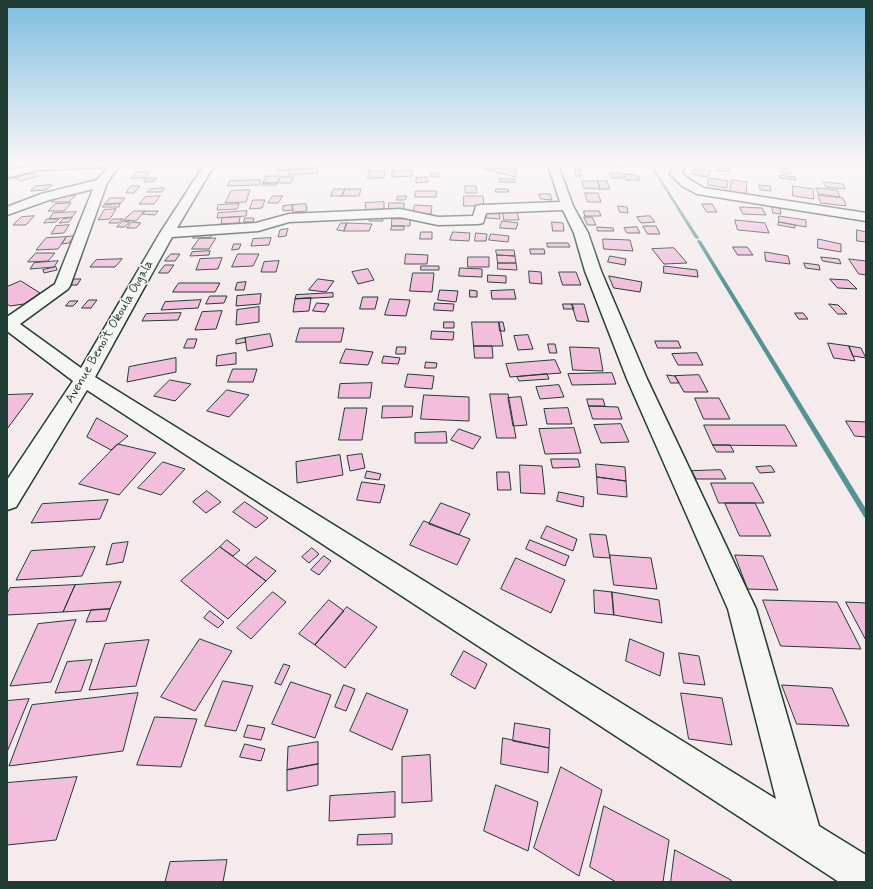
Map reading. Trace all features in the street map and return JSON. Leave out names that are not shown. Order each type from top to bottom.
[{"type":"street","points":[[7,211],[28,203]]},
{"type":"street","points":[[93,203],[62,286],[8,324],[84,379],[866,877]]},
{"type":"street","name":"Avenue Benoît Okoula Ougala","points":[[7,500],[84,379],[185,203]]},
{"type":"street","points":[[780,203],[866,217]]},
{"type":"street","points":[[167,233],[258,228],[278,220],[289,218],[400,213],[438,221],[478,220],[480,209],[567,206],[581,233],[593,271],[637,379],[742,609],[804,837]]},
{"type":"building","points":[[71,203],[64,211],[48,211],[55,204]]},
{"type":"building","points":[[252,203],[264,203],[262,208],[250,209]]},
{"type":"building","points":[[365,203],[384,203],[384,209],[366,210]]},
{"type":"building","points":[[389,203],[404,203],[404,209],[389,209]]},
{"type":"building","points":[[464,203],[484,203],[484,206],[464,206]]},
{"type":"building","points":[[825,203],[845,203],[846,206]]},
{"type":"building","points":[[120,204],[119,207],[102,207],[104,205]]},
{"type":"building","points":[[239,204],[237,209],[217,210],[218,205]]},
{"type":"building","points":[[306,204],[307,211],[293,212],[292,205]]},
{"type":"building","points":[[702,204],[712,204],[717,212],[707,212]]},
{"type":"building","points":[[292,205],[293,210],[283,211],[283,206]]},
{"type":"building","points":[[415,205],[432,206],[431,214],[413,214]]},
{"type":"building","points":[[618,206],[627,207],[628,213],[620,212]]},
{"type":"building","points":[[740,207],[762,208],[766,215],[743,214]]},
{"type":"building","points":[[772,207],[780,208],[781,214],[773,213]]},
{"type":"building","points":[[116,209],[110,219],[98,220],[104,210]]},
{"type":"building","points":[[134,211],[145,211],[136,221],[124,220]]},
{"type":"building","points":[[145,211],[158,211],[155,215],[142,214]]},
{"type":"building","points":[[247,211],[246,216],[217,218],[218,213]]},
{"type":"building","points":[[487,211],[499,211],[500,219],[487,218]]},
{"type":"building","points":[[503,211],[517,212],[519,220],[504,220]]},
{"type":"building","points":[[584,211],[599,211],[601,216],[585,216]]},
{"type":"building","points":[[76,212],[72,217],[49,219],[53,213]]},
{"type":"building","points":[[34,216],[26,225],[13,225],[21,217]]},
{"type":"building","points":[[382,216],[383,221],[369,221],[369,217]]},
{"type":"building","points":[[650,216],[655,222],[641,223],[637,217]]},
{"type":"building","points":[[779,216],[806,220],[806,227],[779,222]]},
{"type":"building","points":[[240,217],[239,223],[221,224],[222,218]]},
{"type":"building","points":[[584,217],[592,217],[596,225],[588,225]]},
{"type":"building","points":[[72,218],[69,222],[59,223],[63,219]]},
{"type":"building","points":[[245,218],[254,218],[253,222],[244,222]]},
{"type":"building","points":[[47,219],[59,219],[56,222],[44,223]]},
{"type":"building","points":[[113,219],[123,219],[118,223],[109,223]]},
{"type":"building","points":[[392,219],[410,219],[410,226],[392,226]]},
{"type":"building","points":[[735,220],[765,223],[769,233],[738,230]]},
{"type":"building","points":[[123,221],[130,222],[124,227],[117,227]]},
{"type":"building","points":[[502,221],[518,223],[516,229],[500,228]]},
{"type":"building","points":[[132,222],[141,223],[136,228],[127,228]]},
{"type":"building","points":[[552,222],[563,223],[564,231],[553,231]]},
{"type":"building","points":[[779,222],[795,225],[795,228],[778,225]]},
{"type":"building","points":[[341,223],[347,223],[344,231],[337,230]]},
{"type":"building","points":[[347,223],[372,224],[369,231],[344,231]]},
{"type":"building","points":[[69,225],[64,233],[51,234],[56,226]]},
{"type":"building","points":[[392,226],[404,226],[404,230],[391,230]]},
{"type":"building","points":[[643,226],[656,226],[660,234],[648,234]]},
{"type":"building","points":[[597,227],[613,228],[614,231],[598,231]]},
{"type":"building","points":[[637,227],[640,233],[627,233],[624,228]]},
{"type":"building","points":[[288,229],[286,236],[278,237],[280,230]]},
{"type":"building","points":[[857,230],[866,232],[866,242],[857,241]]},
{"type":"building","points":[[421,232],[432,232],[432,239],[420,239]]},
{"type":"building","points":[[453,232],[470,233],[469,241],[450,240]]},
{"type":"building","points":[[196,233],[213,233],[210,238],[193,238]]},
{"type":"building","points":[[476,233],[487,234],[486,241],[475,241]]},
{"type":"building","points":[[491,234],[509,236],[508,242],[489,240]]},
{"type":"building","points":[[74,236],[69,243],[62,244],[66,237]]},
{"type":"building","points":[[66,237],[58,249],[36,250],[46,238]]},
{"type":"building","points":[[200,238],[216,238],[209,249],[192,249]]},
{"type":"building","points":[[271,238],[269,245],[251,246],[253,239]]},
{"type":"building","points":[[603,239],[630,240],[633,251],[604,249]]},
{"type":"building","points":[[818,239],[841,244],[841,252],[818,248]]},
{"type":"building","points":[[547,243],[568,243],[570,247],[548,247]]},
{"type":"building","points":[[234,244],[241,244],[239,249],[232,250]]},
{"type":"building","points":[[733,247],[747,247],[753,255],[738,255]]},
{"type":"building","points":[[674,248],[687,263],[664,264],[652,249]]},
{"type":"building","points":[[530,249],[544,249],[545,254],[531,254]]},
{"type":"building","points":[[496,250],[514,250],[515,256],[497,255]]},
{"type":"building","points":[[210,251],[209,255],[190,256],[192,252]]},
{"type":"building","points":[[765,252],[788,256],[790,264],[766,261]]},
{"type":"building","points":[[36,253],[55,253],[48,261],[28,262]]},
{"type":"building","points":[[171,254],[180,254],[175,261],[165,261]]},
{"type":"building","points":[[238,254],[259,254],[253,266],[232,267]]},
{"type":"building","points":[[406,254],[428,255],[427,264],[405,264]]},
{"type":"building","points":[[497,255],[515,256],[516,263],[498,263]]},
{"type":"building","points":[[610,256],[626,259],[625,265],[608,262]]},
{"type":"building","points":[[468,257],[489,257],[489,267],[468,267]]},
{"type":"building","points":[[821,257],[839,259],[841,264],[823,261]]},
{"type":"building","points":[[222,258],[218,269],[196,270],[200,259]]},
{"type":"building","points":[[122,259],[115,267],[90,267],[96,260]]},
{"type":"building","points":[[849,259],[866,261],[866,275],[859,274]]},
{"type":"building","points":[[58,261],[54,267],[30,269],[34,263]]},
{"type":"building","points":[[279,261],[276,272],[261,272],[264,262]]},
{"type":"building","points":[[498,263],[516,263],[517,270],[498,269]]},
{"type":"building","points":[[804,263],[819,265],[820,270],[806,268]]},
{"type":"building","points":[[165,265],[174,265],[168,273],[159,273]]},
{"type":"building","points":[[421,266],[439,266],[439,270],[421,270]]},
{"type":"building","points":[[664,266],[697,270],[698,277],[664,273]]},
{"type":"building","points":[[56,267],[57,270],[44,273],[43,270]]},
{"type":"building","points":[[460,268],[482,269],[482,277],[459,276]]},
{"type":"building","points":[[368,269],[374,280],[358,284],[352,272]]},
{"type":"building","points":[[529,271],[541,272],[542,284],[530,283]]},
{"type":"building","points":[[559,272],[576,272],[581,285],[563,285]]},
{"type":"building","points":[[413,273],[434,273],[432,292],[410,291]]},
{"type":"building","points":[[488,275],[506,276],[506,283],[488,282]]},
{"type":"building","points":[[609,276],[642,282],[640,292],[614,288]]},
{"type":"building","points":[[73,279],[81,279],[77,285],[69,285]]},
{"type":"building","points":[[318,279],[334,281],[326,292],[309,290]]},
{"type":"building","points":[[830,279],[848,280],[857,289],[838,288]]},
{"type":"building","points":[[21,281],[40,293],[24,304],[10,306],[7,304],[7,287]]},
{"type":"building","points":[[246,282],[244,290],[235,290],[237,283]]},
{"type":"building","points":[[179,283],[220,283],[215,292],[173,292]]},
{"type":"building","points":[[440,290],[458,291],[456,302],[438,300]]},
{"type":"building","points":[[470,290],[477,291],[477,297],[470,297]]},
{"type":"building","points":[[514,290],[516,299],[492,299],[491,291]]},
{"type":"building","points":[[333,293],[333,297],[295,299],[296,295]]},
{"type":"building","points":[[261,294],[260,304],[236,306],[237,296]]},
{"type":"building","points":[[210,296],[227,296],[224,303],[206,304]]},
{"type":"building","points":[[363,297],[378,297],[375,309],[360,309]]},
{"type":"building","points":[[311,298],[309,311],[293,312],[295,299]]},
{"type":"building","points":[[390,299],[410,300],[406,316],[385,315]]},
{"type":"building","points":[[89,300],[97,300],[91,308],[82,308]]},
{"type":"building","points":[[201,300],[198,308],[161,310],[165,302]]},
{"type":"building","points":[[70,301],[78,301],[73,306],[66,306]]},
{"type":"building","points":[[317,303],[329,304],[325,312],[313,311]]},
{"type":"building","points":[[435,303],[454,304],[453,311],[434,310]]},
{"type":"building","points":[[563,304],[572,304],[574,309],[564,309]]},
{"type":"building","points":[[572,304],[584,304],[589,322],[577,321]]},
{"type":"building","points":[[829,304],[838,305],[847,314],[838,314]]},
{"type":"building","points":[[259,307],[259,322],[236,325],[237,310]]},
{"type":"building","points":[[222,311],[216,329],[195,330],[202,312]]},
{"type":"building","points":[[181,313],[178,320],[142,321],[146,314]]},
{"type":"building","points":[[795,313],[803,313],[808,319],[799,319]]},
{"type":"building","points":[[444,322],[454,322],[454,328],[444,328]]},
{"type":"building","points":[[472,322],[499,322],[503,346],[474,346]]},
{"type":"building","points":[[499,322],[503,322],[505,331],[500,331]]},
{"type":"building","points":[[300,328],[344,328],[341,342],[296,342]]},
{"type":"building","points":[[432,331],[454,332],[453,340],[431,339]]},
{"type":"building","points":[[270,334],[273,346],[247,351],[245,338]]},
{"type":"building","points":[[528,335],[533,349],[518,350],[514,336]]},
{"type":"building","points":[[245,338],[246,342],[236,344],[236,340]]},
{"type":"building","points":[[188,339],[197,339],[194,348],[184,348]]},
{"type":"building","points":[[655,341],[678,341],[681,348],[658,348]]},
{"type":"building","points":[[828,343],[849,346],[855,361],[834,358]]},
{"type":"building","points":[[548,344],[555,344],[557,353],[550,353]]},
{"type":"building","points":[[474,346],[492,346],[493,358],[475,358]]},
{"type":"building","points":[[849,346],[861,348],[866,358],[853,356]]},
{"type":"building","points":[[397,347],[406,347],[405,354],[396,354]]},
{"type":"building","points":[[570,347],[599,348],[603,371],[573,370]]},
{"type":"building","points":[[346,349],[373,352],[368,365],[340,363]]},
{"type":"building","points":[[236,353],[236,364],[216,366],[217,356]]},
{"type":"building","points":[[697,353],[703,365],[678,365],[672,354]]},
{"type":"building","points":[[384,356],[400,358],[398,364],[382,363]]},
{"type":"building","points":[[176,358],[176,372],[127,382],[129,367]]},
{"type":"building","points":[[555,360],[561,373],[510,377],[506,364]]},
{"type":"building","points":[[426,362],[437,363],[436,368],[425,368]]},
{"type":"building","points":[[233,369],[257,369],[253,382],[228,382]]},
{"type":"building","points":[[612,373],[616,384],[572,385],[568,374]]},
{"type":"building","points":[[408,374],[434,376],[432,389],[405,387]]},
{"type":"building","points":[[547,374],[549,379],[519,381],[517,377]]},
{"type":"building","points":[[667,375],[675,376],[679,383],[671,383]]},
{"type":"building","points":[[699,375],[708,392],[684,392],[675,376]]},
{"type":"building","points":[[170,380],[191,384],[175,401],[154,396]]},
{"type":"building","points":[[372,383],[370,398],[338,398],[340,384]]},
{"type":"building","points":[[559,385],[564,397],[540,399],[536,387]]},
{"type":"building","points":[[227,390],[249,395],[229,417],[207,411]]},
{"type":"building","points":[[33,394],[7,429],[7,395]]},
{"type":"building","points":[[490,394],[508,394],[516,438],[497,438]]},
{"type":"building","points":[[424,395],[469,397],[469,421],[421,419]]},
{"type":"building","points":[[521,397],[527,425],[513,426],[508,398]]},
{"type":"building","points":[[695,398],[719,398],[730,419],[704,419]]},
{"type":"building","points":[[587,399],[603,399],[605,406],[589,406]]},
{"type":"building","points":[[383,406],[413,406],[412,417],[382,418]]},
{"type":"building","points":[[589,406],[618,407],[622,419],[593,419]]},
{"type":"building","points":[[345,408],[367,408],[362,440],[339,440]]},
{"type":"building","points":[[568,408],[572,424],[547,424],[544,409]]},
{"type":"building","points":[[97,418],[128,436],[111,450],[87,437]]},
{"type":"building","points":[[846,421],[866,422],[866,437],[855,436]]},
{"type":"building","points":[[621,424],[629,442],[601,443],[594,425]]},
{"type":"building","points":[[704,425],[785,425],[797,446],[713,445]]},
{"type":"building","points":[[574,428],[581,453],[545,454],[539,429]]},
{"type":"building","points":[[459,429],[481,437],[473,449],[451,440]]},
{"type":"building","points":[[446,432],[447,443],[415,443],[415,433]]},
{"type":"building","points":[[118,444],[156,453],[119,495],[79,484]]},
{"type":"building","points":[[713,445],[730,445],[734,452],[717,452]]},
{"type":"building","points":[[362,454],[365,468],[350,471],[347,456]]},
{"type":"building","points":[[340,455],[343,475],[297,483],[296,462]]},
{"type":"building","points":[[551,459],[578,459],[580,467],[553,468]]},
{"type":"building","points":[[163,462],[185,469],[161,495],[138,488]]},
{"type":"building","points":[[596,464],[625,467],[626,481],[597,477]]},
{"type":"building","points":[[520,465],[542,466],[545,494],[521,493]]},
{"type":"building","points":[[771,466],[775,472],[760,473],[756,467]]},
{"type":"building","points":[[721,470],[726,479],[696,479],[692,471]]},
{"type":"building","points":[[367,471],[381,474],[379,480],[365,478]]},
{"type":"building","points":[[497,472],[509,472],[511,490],[498,490]]},
{"type":"building","points":[[597,477],[626,481],[627,497],[598,494]]},
{"type":"building","points":[[362,482],[385,485],[380,503],[357,500]]},
{"type":"building","points":[[711,483],[753,483],[764,503],[719,503]]},
{"type":"building","points":[[207,491],[221,502],[206,513],[193,502]]},
{"type":"building","points":[[559,492],[584,497],[583,507],[557,501]]},
{"type":"building","points":[[108,500],[100,519],[31,523],[42,504]]},
{"type":"building","points":[[245,502],[268,518],[256,528],[233,512]]},
{"type":"building","points":[[441,503],[470,514],[459,535],[429,524]]},
{"type":"building","points":[[725,503],[755,503],[771,536],[740,536]]},
{"type":"building","points":[[424,521],[470,539],[457,565],[410,545]]},
{"type":"building","points":[[547,526],[577,539],[573,551],[541,538]]},
{"type":"building","points":[[590,534],[606,535],[610,558],[594,557]]},
{"type":"building","points":[[227,540],[240,550],[233,556],[220,547]]},
{"type":"building","points":[[530,540],[569,556],[565,566],[526,549]]},
{"type":"building","points":[[128,542],[123,562],[106,565],[112,544]]},
{"type":"building","points":[[95,547],[82,576],[16,580],[31,551]]},
{"type":"building","points":[[220,547],[266,581],[228,619],[181,581]]},
{"type":"building","points":[[312,548],[319,554],[309,563],[302,557]]},
{"type":"building","points":[[610,555],[651,558],[657,589],[614,585]]},
{"type":"building","points":[[735,555],[763,556],[778,590],[748,589]]},
{"type":"building","points":[[324,556],[331,561],[319,575],[311,570]]},
{"type":"building","points":[[256,557],[276,571],[266,581],[246,566]]},
{"type":"building","points":[[516,558],[565,580],[551,613],[501,589]]},
{"type":"building","points":[[121,582],[110,609],[63,612],[75,585]]},
{"type":"building","points":[[75,585],[63,612],[7,615],[7,594],[10,588]]},
{"type":"building","points":[[594,590],[612,592],[614,615],[595,613]]},
{"type":"building","points":[[273,592],[286,602],[251,639],[237,628]]},
{"type":"building","points":[[612,592],[659,600],[662,623],[614,615]]},
{"type":"building","points":[[329,600],[344,611],[315,645],[299,634]]},
{"type":"building","points":[[763,600],[837,602],[861,649],[781,646]]},
{"type":"building","points":[[846,602],[866,603],[866,640]]},
{"type":"building","points":[[347,607],[377,627],[345,668],[315,645]]},
{"type":"building","points":[[110,609],[106,621],[86,622],[91,610]]},
{"type":"building","points":[[210,611],[224,622],[218,628],[204,618]]},
{"type":"building","points":[[76,620],[51,682],[10,686],[38,624]]},
{"type":"building","points":[[200,639],[232,651],[195,711],[161,697]]},
{"type":"building","points":[[630,639],[664,653],[660,676],[626,661]]},
{"type":"building","points":[[149,640],[136,686],[89,690],[105,644]]},
{"type":"building","points":[[464,651],[487,664],[475,689],[451,675]]},
{"type":"building","points":[[679,653],[699,656],[705,685],[684,683]]},
{"type":"building","points":[[92,660],[81,691],[55,693],[67,662]]},
{"type":"building","points":[[284,664],[290,666],[281,685],[275,683]]},
{"type":"building","points":[[223,681],[253,686],[236,731],[205,726]]},
{"type":"building","points":[[291,682],[331,695],[315,738],[272,724]]},
{"type":"building","points":[[344,685],[355,689],[346,711],[335,707]]},
{"type":"building","points":[[782,685],[832,688],[849,726],[797,724]]},
{"type":"building","points":[[138,693],[123,751],[9,766],[32,705]]},
{"type":"building","points":[[367,693],[408,710],[392,750],[350,731]]},
{"type":"building","points":[[681,693],[722,698],[732,745],[689,739]]},
{"type":"building","points":[[29,699],[7,752],[7,701]]},
{"type":"building","points":[[155,717],[197,719],[181,767],[137,765]]},
{"type":"building","points":[[515,723],[550,729],[549,748],[513,741]]},
{"type":"building","points":[[248,725],[265,728],[261,740],[244,737]]},
{"type":"building","points":[[503,738],[549,748],[548,773],[501,764]]},
{"type":"building","points":[[318,742],[318,764],[287,770],[288,747]]},
{"type":"building","points":[[245,744],[265,749],[261,761],[240,757]]},
{"type":"building","points":[[430,755],[432,801],[402,803],[402,757]]},
{"type":"building","points":[[318,764],[318,785],[287,791],[287,770]]},
{"type":"building","points":[[561,767],[602,790],[579,876],[534,848]]},
{"type":"building","points":[[77,777],[56,840],[7,845],[7,783]]},
{"type":"building","points":[[496,785],[538,802],[528,851],[484,831]]},
{"type":"building","points":[[395,792],[395,817],[329,821],[330,796]]},
{"type":"building","points":[[604,806],[669,840],[663,882],[616,882],[590,867]]},
{"type":"building","points":[[392,834],[392,844],[357,845],[358,835]]},
{"type":"building","points":[[675,850],[731,880],[731,882],[671,882]]},
{"type":"building","points":[[227,860],[223,882],[165,882],[170,862]]},
{"type":"waterway","points":[[675,203],[697,238]]},
{"type":"waterway","points":[[699,241],[866,515]]}]
